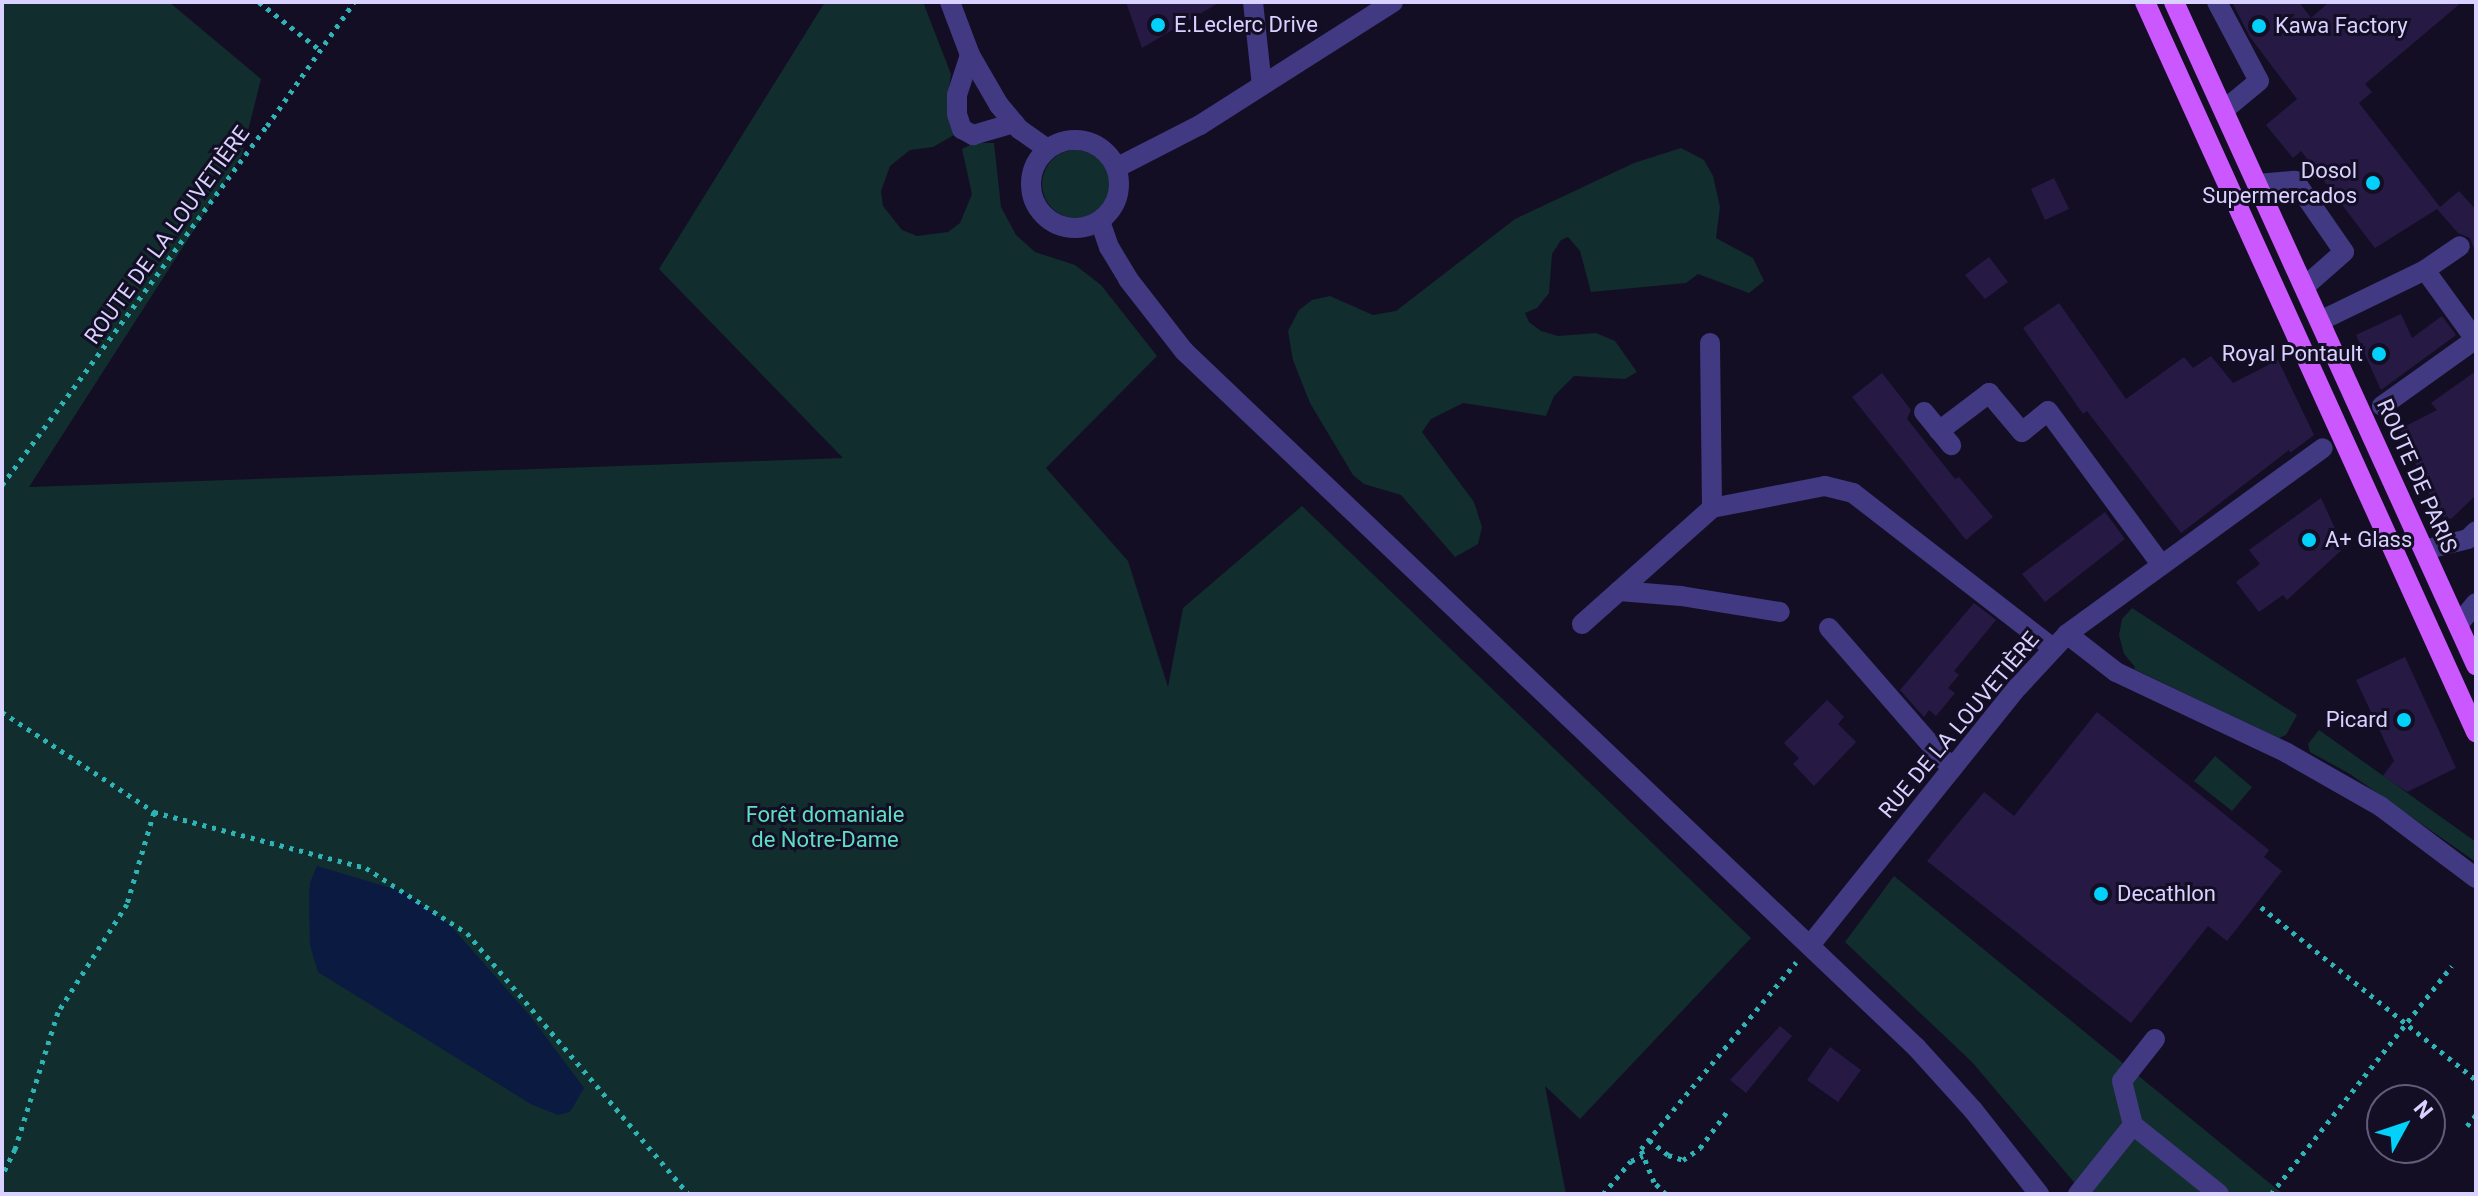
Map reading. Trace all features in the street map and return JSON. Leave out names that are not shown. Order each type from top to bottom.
[{"type":"main road","points":[[2145,2],[2476,732]]},
{"type":"main road","name":"ROUTE DE PARIS","points":[[2174,2],[2476,665]]},
{"type":"street","points":[[950,2],[981,77],[1014,123],[1048,149]]},
{"type":"street","points":[[1253,2],[1262,86]]},
{"type":"street","points":[[1116,168],[1162,147],[1393,2]]},
{"type":"street","points":[[2217,2],[2259,81],[2224,110]]},
{"type":"street","points":[[970,55],[957,95],[957,114],[962,129],[973,135],[1014,123]]},
{"type":"street","points":[[1086,142],[1099,147],[1116,168],[1119,191],[1115,203],[1100,221],[1071,228],[1044,216],[1031,189],[1032,174],[1048,149],[1060,143],[1086,142]]},
{"type":"street","points":[[2257,184],[2295,181],[2344,252],[2304,287]]},
{"type":"street","points":[[1100,221],[1109,247],[1144,302],[1208,375],[1811,944],[1945,1077],[2039,1194]]},
{"type":"street","points":[[2320,321],[2425,270],[2460,246]]},
{"type":"street","points":[[2382,406],[2476,339],[2425,270]]},
{"type":"street","points":[[1710,343],[1712,508]]},
{"type":"street","points":[[1924,412],[1945,438],[1989,393],[2022,432],[2048,411],[2161,564]]},
{"type":"street","name":"RUE DE LA LOUVETIÈRE","points":[[1811,944],[2060,641],[2323,448]]},
{"type":"street","points":[[1582,624],[1712,508],[1825,486],[1853,493],[2060,641],[2116,672],[2287,753],[2380,806],[2476,878]]},
{"type":"street","points":[[2424,550],[2468,539],[2476,531]]},
{"type":"street","points":[[1619,591],[1780,612]]},
{"type":"street","points":[[2458,625],[2476,603]]},
{"type":"street","points":[[1829,628],[1952,769]]},
{"type":"street","points":[[2155,1039],[2122,1081],[2133,1125],[2219,1194]]},
{"type":"street","points":[[2078,1194],[2133,1125]]},
{"type":"path","points":[[259,2],[320,50]]},
{"type":"path","name":"ROUTE DE LA LOUVETIÈRE","points":[[2,485],[354,2]]},
{"type":"path","points":[[2,712],[154,812],[366,868],[467,933],[688,1194]]},
{"type":"path","points":[[2,1176],[15,1149],[58,1012],[127,904],[154,812]]},
{"type":"path","points":[[2261,907],[2476,1080]]},
{"type":"path","points":[[1666,1194],[1654,1182],[1641,1149],[1811,944]]},
{"type":"path","points":[[2271,1194],[2452,966]]},
{"type":"path","points":[[1649,1140],[1668,1155],[1683,1160],[1700,1148],[1729,1109]]},
{"type":"path","points":[[2467,1126],[2476,1115]]},
{"type":"path","points":[[1603,1194],[1631,1161],[1643,1156]]},
{"type":"green space","name":"Forêt domaniale de Notre-Dame","points":[[2,2],[169,2],[261,79],[242,155],[29,487],[843,458],[659,269],[825,2],[923,2],[951,74],[948,97],[954,135],[933,147],[910,150],[890,166],[881,191],[883,206],[902,230],[917,236],[948,232],[960,223],[972,194],[962,149],[974,143],[994,143],[1001,207],[1016,235],[1035,252],[1075,265],[1101,285],[1157,356],[1046,468],[1128,561],[1168,687],[1183,608],[1302,506],[1751,938],[1580,1119],[1545,1086],[1566,1194],[2,1194]]},
{"type":"green space","points":[[1681,148],[1704,160],[1713,176],[1720,207],[1716,238],[1753,258],[1764,281],[1749,293],[1698,274],[1686,283],[1591,292],[1580,251],[1568,237],[1561,240],[1552,254],[1549,293],[1537,308],[1525,313],[1529,322],[1541,331],[1558,336],[1596,333],[1615,341],[1637,372],[1625,379],[1574,376],[1554,396],[1546,416],[1463,403],[1431,419],[1422,432],[1474,502],[1482,527],[1478,544],[1455,557],[1401,495],[1364,484],[1353,475],[1310,403],[1293,360],[1288,331],[1299,310],[1312,300],[1330,296],[1373,315],[1396,311],[1515,219],[1634,163]]},
{"type":"green space","points":[[1069,150],[1083,150],[1095,155],[1105,165],[1110,184],[1105,203],[1095,213],[1083,218],[1069,218],[1057,213],[1047,203],[1042,191],[1042,177],[1047,165],[1057,155]]},
{"type":"green space","points":[[2132,608],[2297,715],[2286,735],[2279,738],[2134,669],[2124,654],[2119,635],[2122,619]]},
{"type":"green space","points":[[2319,730],[2476,842],[2476,862],[2350,774],[2310,752],[2308,744]]},
{"type":"green space","points":[[2215,756],[2252,787],[2232,811],[2194,781]]},
{"type":"green space","points":[[1894,876],[2283,1194],[2084,1194],[1972,1062],[1845,942]]},
{"type":"water","points":[[317,866],[404,892],[450,925],[531,1017],[584,1088],[570,1112],[558,1115],[531,1104],[318,972],[310,945],[309,898],[310,883]]},
{"type":"building","name":"E.Leclerc Drive","points":[[1126,2],[1220,2],[1142,48]]},
{"type":"building","points":[[2232,2],[2299,2],[2311,18],[2329,2],[2462,2],[2365,84],[2372,92],[2359,103],[2440,207],[2459,191],[2476,210],[2476,254],[2470,238],[2458,233],[2437,209],[2375,248],[2301,151],[2293,158],[2266,125],[2297,99],[2250,37]]},
{"type":"building","points":[[2054,178],[2069,209],[2045,220],[2031,189]]},
{"type":"building","points":[[1989,257],[2008,282],[1985,299],[1965,275]]},
{"type":"building","points":[[2059,303],[2126,399],[2184,357],[2193,368],[2211,356],[2233,383],[2278,360],[2314,435],[2290,453],[2289,450],[2181,533],[2087,411],[2083,414],[2023,328]]},
{"type":"building","points":[[2401,314],[2412,338],[2442,316],[2456,335],[2381,390],[2356,335]]},
{"type":"building","points":[[2476,371],[2476,495],[2451,519],[2439,516],[2400,429],[2437,410],[2431,403]]},
{"type":"building","points":[[1882,373],[1911,410],[1907,419],[1955,479],[1959,477],[1993,517],[1966,540],[1852,397]]},
{"type":"building","points":[[2321,498],[2344,548],[2287,600],[2283,595],[2259,612],[2236,582],[2260,564],[2249,550]]},
{"type":"building","points":[[2105,512],[2125,539],[2045,602],[2022,574]]},
{"type":"building","points":[[1974,603],[1996,620],[1954,671],[1959,675],[1948,688],[1955,693],[1936,716],[1929,710],[1924,717],[1900,690]]},
{"type":"building","name":"Picard","points":[[2405,657],[2456,768],[2407,792],[2383,776],[2394,761],[2356,680]]},
{"type":"building","points":[[1827,700],[1844,717],[1838,724],[1856,742],[1814,786],[1793,764],[1799,758],[1784,743]]},
{"type":"building","name":"Decathlon","points":[[2097,712],[2269,850],[2264,857],[2282,871],[2227,941],[2208,926],[2131,1023],[1927,861],[1984,792],[2014,816]]},
{"type":"building","points":[[1780,1026],[1792,1036],[1746,1093],[1730,1080]]},
{"type":"building","points":[[1830,1047],[1861,1070],[1838,1102],[1807,1080]]},
{"type":"place","name":"E.Leclerc Drive","points":[[1158,25]]},
{"type":"place","name":"Kawa Factory","points":[[2259,26]]},
{"type":"place","name":"Dosol Supermercados","points":[[2373,183]]},
{"type":"place","name":"Royal Pontault","points":[[2379,354]]},
{"type":"place","name":"A+ Glass","points":[[2309,540]]},
{"type":"place","name":"Picard","points":[[2404,720]]},
{"type":"place","name":"Decathlon","points":[[2101,894]]}]
